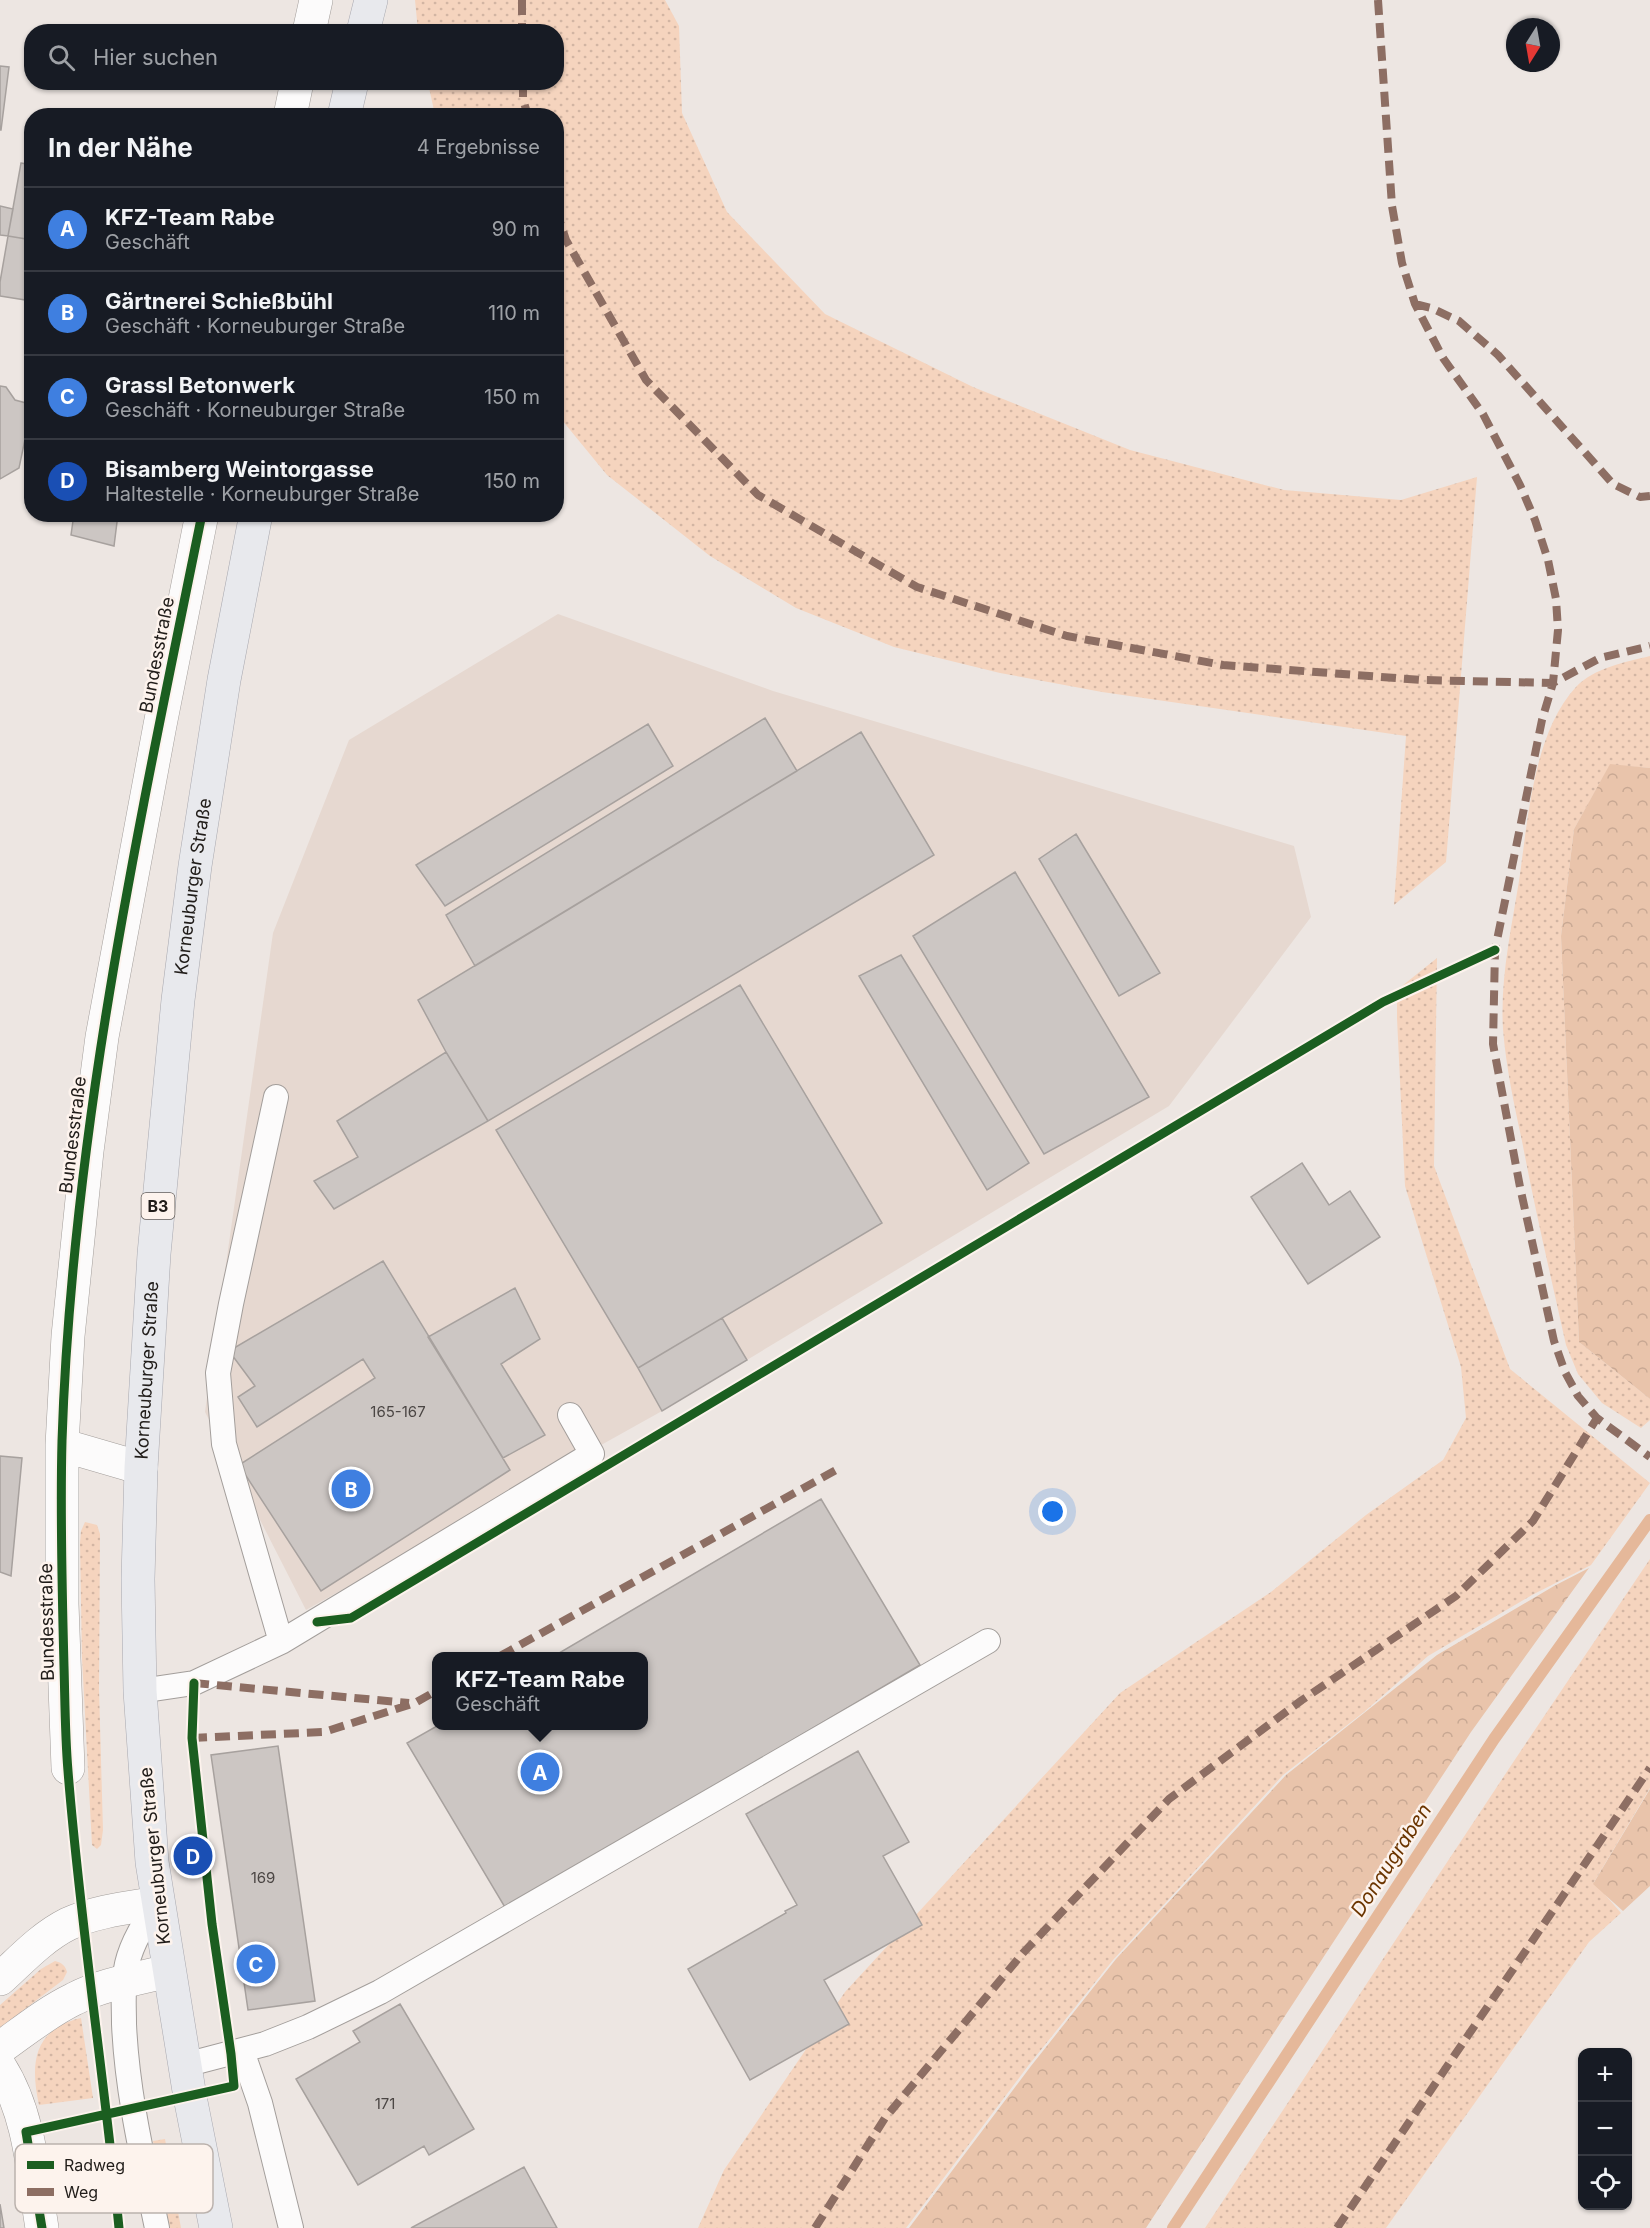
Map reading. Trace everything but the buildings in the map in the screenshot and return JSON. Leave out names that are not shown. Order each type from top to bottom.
[{"type":"main road","points":[[365,24],[371,0]]},
{"type":"main road","points":[[346,108],[350,90]]},
{"type":"main road","name":"Korneuburger Straße","points":[[200,2144],[168,1971],[148,1824],[140,1691],[138,1579],[141,1467],[158,1208],[178,1000],[195,866],[224,680],[254,522]]},
{"type":"main road","name":"Korneuburger Straße","points":[[213,2213],[216,2228]]},
{"type":"street","points":[[311,24],[316,0]]},
{"type":"street","points":[[292,108],[295,90]]},
{"type":"street","name":"Bundesstraße","points":[[68,1768],[62,1604],[62,1445],[68,1336],[87,1151],[102,1037],[157,736],[200,522]]},
{"type":"street","points":[[62,1445],[141,1467]]},
{"type":"street","points":[[0,1979],[43,1940],[66,1925],[106,1911],[158,1903]]},
{"type":"street","points":[[0,2048],[75,1998],[168,1971]]},
{"type":"street","points":[[0,2067],[18,2100],[28,2144]]},
{"type":"street","points":[[40,2213],[42,2228]]},
{"type":"lane","points":[[276,1097],[233,1293],[219,1373],[224,1444],[281,1642]]},
{"type":"lane","points":[[140,1691],[194,1683],[281,1642],[591,1454],[570,1415]]},
{"type":"lane","points":[[184,2065],[242,2051],[308,2027],[380,1992],[988,1641]]},
{"type":"lane","points":[[140,2144],[133,2109],[125,2043],[123,1983],[127,1961],[135,1941],[158,1903]]},
{"type":"lane","points":[[242,2051],[260,2103],[291,2228]]},
{"type":"lane","points":[[154,2213],[157,2228]]},
{"type":"shaded area","points":[[415,0],[665,0],[679,26],[682,113],[727,212],[825,314],[973,387],[1130,450],[1284,490],[1401,500],[1477,477],[1446,862],[1394,905],[1406,736],[1102,692],[1000,673],[894,647],[796,608],[710,556],[607,475],[564,423],[564,108],[433,108],[430,90],[564,90],[564,24],[417,24]]},
{"type":"shaded area","points":[[558,614],[773,691],[1294,846],[1311,917],[1169,1106],[662,1411],[306,1610],[205,1412],[273,933],[349,740]]},
{"type":"shaded area","points":[[1650,656],[1650,768],[1610,765],[1574,829],[1561,936],[1579,1342],[1650,1399],[1650,1420],[1641,1428],[1602,1403],[1578,1374],[1566,1345],[1513,1099],[1504,1043],[1502,1011],[1507,955],[1530,805],[1541,753],[1550,728],[1562,706],[1583,680],[1601,670]]},
{"type":"shaded area","points":[[1437,958],[1434,1166],[1510,1369],[1650,1483],[1591,1565],[1532,1595],[1428,1656],[1364,1712],[1283,1775],[1113,1960],[1028,2066],[906,2228],[698,2228],[724,2170],[845,1992],[1120,1693],[1271,1592],[1366,1515],[1443,1460],[1466,1418],[1461,1367],[1405,1186],[1397,1018],[1397,990]]},
{"type":"shaded area","points":[[85,1522],[97,1525],[100,1534],[99,1689],[103,1830],[101,1845],[97,1849],[92,1845],[82,1658],[80,1543],[81,1531]]},
{"type":"shaded area","points":[[1650,1559],[1650,1788],[1594,1882],[1621,1913],[1589,1942],[1386,2228],[1205,2228],[1516,1758]]},
{"type":"shaded area","points":[[55,1961],[63,1965],[67,1972],[63,1980],[0,2028],[0,2005],[41,1969]]},
{"type":"shaded area","points":[[81,2018],[93,2098],[39,2105],[35,2076],[39,2050],[53,2030]]},
{"type":"shaded area","points":[[165,2139],[166,2144],[154,2144],[153,2141]]},
{"type":"shaded area","points":[[167,2213],[178,2213],[181,2228],[170,2228]]},
{"type":"green space","points":[[1610,764],[1650,768],[1650,1399],[1579,1342],[1561,936],[1574,829]]},
{"type":"green space","points":[[1589,1568],[1471,1732],[1146,2228],[909,2228],[1031,2066],[1116,1959],[1286,1775],[1437,1655]]},
{"type":"green space","points":[[1650,1789],[1650,1886],[1623,1911],[1593,1884]]},
{"type":"waterway","name":"Donaugraben","points":[[1173,2228],[1494,1739],[1650,1520]]},
{"type":"marked path","points":[[522,0],[522,24]]},
{"type":"marked path","points":[[1378,0],[1392,206],[1402,263],[1415,304],[1443,358],[1483,414],[1520,485],[1535,520],[1548,560],[1556,599],[1558,630],[1553,683],[1542,720],[1495,950],[1493,1044],[1520,1187],[1554,1341],[1565,1372],[1578,1396],[1597,1418],[1650,1457]]},
{"type":"marked path","points":[[523,90],[526,108]]},
{"type":"marked path","points":[[564,234],[646,380],[758,495],[917,587],[1067,636],[1223,665],[1422,680],[1553,683],[1600,658],[1650,646]]},
{"type":"marked path","points":[[1415,304],[1431,308],[1459,321],[1498,355],[1613,484],[1640,497],[1650,496]]},
{"type":"marked path","points":[[815,2228],[885,2118],[1023,1953],[1169,1799],[1302,1700],[1456,1596],[1533,1521],[1597,1418]]},
{"type":"marked path","points":[[507,1652],[838,1469]]},
{"type":"marked path","points":[[194,1683],[409,1703]]},
{"type":"marked path","points":[[192,1738],[324,1732],[415,1703],[432,1693]]},
{"type":"marked path","points":[[1337,2228],[1650,1768]]},
{"type":"cycle path","points":[[110,2144],[79,1885],[67,1758],[61,1497],[68,1324],[79,1207],[112,975],[155,744],[200,522]]},
{"type":"cycle path","points":[[317,1622],[351,1618],[1383,1002],[1495,950]]},
{"type":"cycle path","points":[[28,2144],[26,2132],[234,2086],[212,1924],[192,1738],[194,1683]]},
{"type":"cycle path","points":[[40,2213],[42,2228]]},
{"type":"cycle path","points":[[117,2213],[119,2228]]},
{"type":"place","name":"Gärtnerei Schießbühl","points":[[351,1489]]},
{"type":"place","name":"KFZ-Team Rabe","points":[[540,1772]]},
{"type":"place","name":"Bisamberg Weintorgasse","points":[[193,1856]]},
{"type":"place","name":"Grassl Betonwerk","points":[[256,1964]]}]
